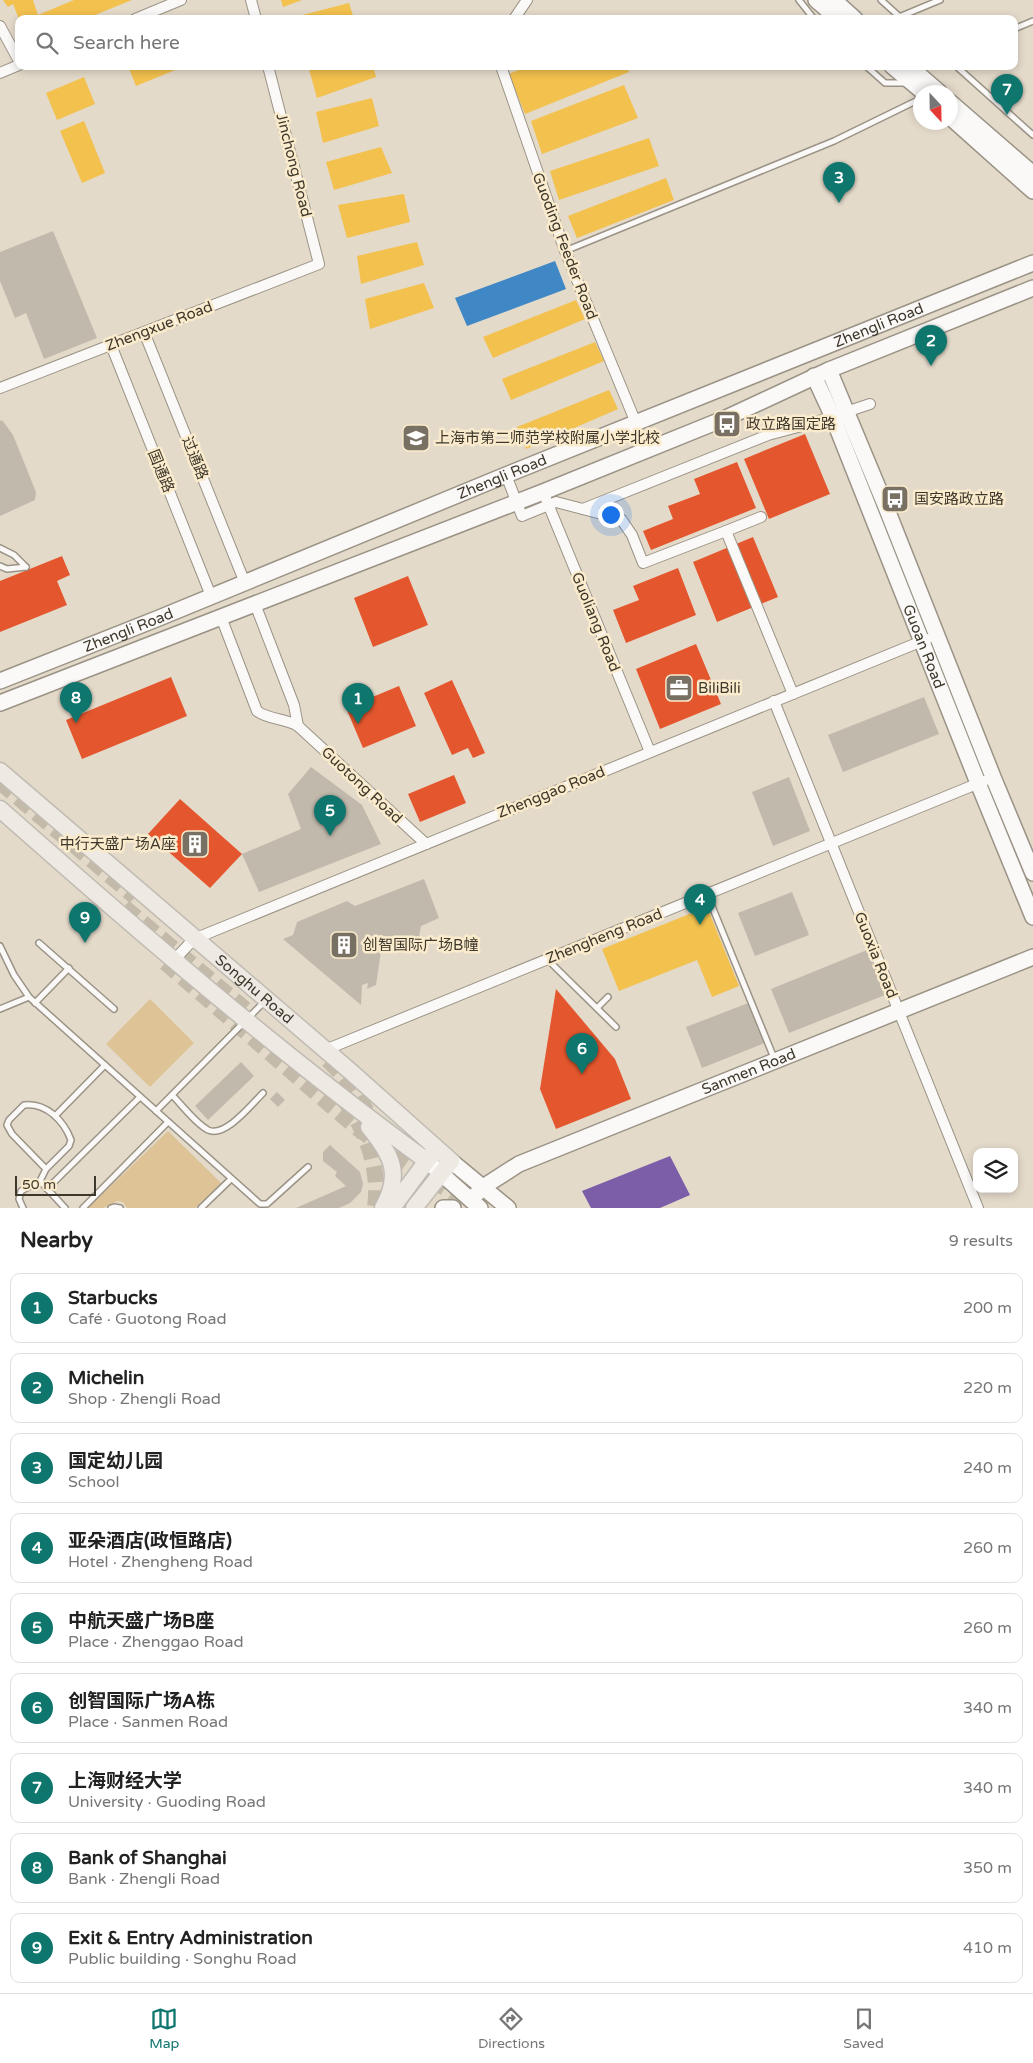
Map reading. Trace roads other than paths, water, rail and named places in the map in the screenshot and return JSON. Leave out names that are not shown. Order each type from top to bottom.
[{"type":"main road","points":[[816,0],[833,15]]},
{"type":"main road","points":[[834,0],[851,15]]},
{"type":"main road","points":[[897,70],[915,85]]},
{"type":"main road","points":[[914,70],[931,85]]},
{"type":"main road","points":[[958,109],[1033,174]]},
{"type":"main road","points":[[958,124],[1033,191]]},
{"type":"main road","name":"Zhengli Road","points":[[0,681],[1033,263]]},
{"type":"main road","name":"Zhengli Road","points":[[0,702],[517,502],[546,499],[814,376],[1033,288]]},
{"type":"main road","name":"Guoan Road","points":[[829,370],[839,413],[921,641],[1033,917]]},
{"type":"main road","name":"Guoan Road","points":[[814,376],[839,413],[884,502],[1033,873]]},
{"type":"main road","name":"Songhu Road","points":[[0,772],[325,1050],[436,1148],[447,1168],[475,1204]]},
{"type":"main road","name":"Songhu Road","points":[[0,809],[174,960],[354,1108],[426,1162],[447,1168],[483,1187],[508,1208]]},
{"type":"main road","name":"Sanmen Road","points":[[475,1204],[483,1187],[519,1164],[1033,957]]},
{"type":"main road","points":[[354,1108],[382,1143],[390,1157],[394,1177],[390,1194],[383,1208]]},
{"type":"main road","points":[[394,1204],[436,1148]]},
{"type":"main road","points":[[414,1208],[447,1168]]},
{"type":"main road","points":[[443,1208],[453,1208]]},
{"type":"street","points":[[145,15],[181,0]]},
{"type":"street","points":[[251,0],[255,15]]},
{"type":"street","points":[[517,15],[527,0]]},
{"type":"street","points":[[0,26],[15,54]]},
{"type":"street","points":[[0,73],[15,67]]},
{"type":"street","name":"Jinchong Road","points":[[269,70],[319,264]]},
{"type":"street","name":"Guoding Feeder Road","points":[[502,70],[565,251],[636,423]]},
{"type":"street","name":"Zhengxue Road","points":[[0,388],[319,264]]},
{"type":"street","name":"过通路","points":[[144,332],[245,583]]},
{"type":"street","name":"国通路","points":[[111,345],[212,596]]},
{"type":"street","points":[[583,509],[768,435],[813,423],[870,404]]},
{"type":"street","points":[[506,475],[517,502]]},
{"type":"street","points":[[546,499],[621,519],[632,535],[643,562],[762,517]]},
{"type":"street","name":"Guoliang Road","points":[[546,499],[650,752]]},
{"type":"street","points":[[726,531],[793,694]]},
{"type":"street","points":[[255,604],[294,705],[298,726]]},
{"type":"street","name":"Guotong Road","points":[[221,617],[257,711],[270,718],[290,721],[298,726],[426,844]]},
{"type":"street","name":"Zhenggao Road","points":[[174,960],[194,939],[936,635]]},
{"type":"street","name":"Guoxia Road","points":[[774,701],[978,1208]]},
{"type":"street","name":"Zhengheng Road","points":[[325,1050],[993,777]]},
{"type":"lane","points":[[799,0],[811,15]]},
{"type":"lane","points":[[881,0],[898,15]]},
{"type":"lane","points":[[908,15],[940,0]]},
{"type":"lane","points":[[1018,27],[1033,21]]},
{"type":"lane","points":[[870,70],[885,83],[911,82]]},
{"type":"lane","points":[[960,70],[1033,135]]},
{"type":"lane","points":[[565,251],[834,141],[913,102]]},
{"type":"lane","points":[[0,548],[14,555],[26,567],[7,569],[0,566]]},
{"type":"lane","points":[[707,894],[775,1060]]},
{"type":"lane","points":[[39,943],[114,1009]]},
{"type":"lane","points":[[0,946],[11,969],[35,1003],[260,1204],[267,1204],[308,1167]]},
{"type":"lane","points":[[547,959],[616,1027]]},
{"type":"lane","points":[[35,1003],[69,968]]},
{"type":"lane","points":[[0,1009],[29,997]]},
{"type":"lane","points":[[597,1008],[608,997]]},
{"type":"lane","points":[[156,1111],[266,1000]]},
{"type":"lane","points":[[55,1116],[105,1065]]},
{"type":"lane","points":[[172,1094],[204,1127],[216,1132],[226,1129],[263,1094]]},
{"type":"lane","points":[[47,1189],[140,1097]]},
{"type":"lane","points":[[22,1208],[19,1199],[21,1191],[40,1181],[46,1169],[69,1146],[71,1140],[69,1134],[55,1116],[40,1105],[24,1105],[9,1120],[8,1125],[12,1134],[46,1169]]},
{"type":"lane","points":[[83,1208],[168,1122]]},
{"type":"lane","points":[[201,1208],[232,1179]]},
{"type":"lane","points":[[40,1181],[65,1208]]},
{"type":"lane","points":[[111,1208],[114,1206],[120,1208]]},
{"type":"tunnel","points":[[0,782],[135,897]]},
{"type":"tunnel","points":[[54,829],[77,844]]},
{"type":"tunnel","points":[[124,907],[245,1009]]},
{"type":"tunnel","points":[[165,963],[356,1128],[471,1207]]},
{"type":"tunnel","points":[[328,1060],[353,1088],[371,1121]]},
{"type":"tunnel","points":[[345,1101],[360,1125],[374,1165],[376,1179],[375,1208]]},
{"type":"place","name":"上海财经大学","points":[[1007,115]]},
{"type":"place","name":"国定幼儿园","points":[[839,203]]},
{"type":"place","name":"Michelin","points":[[931,366]]},
{"type":"place","name":"政立路国定路","points":[[727,424]]},
{"type":"place","name":"上海市第二师范学校附属小学北校","points":[[416,438]]},
{"type":"place","name":"国安路政立路","points":[[895,499]]},
{"type":"place","name":"BiliBili","points":[[679,688]]},
{"type":"place","name":"Bank of Shanghai","points":[[76,723]]},
{"type":"place","name":"Starbucks","points":[[358,724]]},
{"type":"place","name":"中航天盛广场B座","points":[[330,836]]},
{"type":"place","name":"中行天盛广场A座","points":[[195,844]]},
{"type":"place","name":"亚朵酒店(政恒路店)","points":[[700,925]]},
{"type":"place","name":"Exit & Entry Administration","points":[[85,943]]},
{"type":"place","name":"创智国际广场B幢","points":[[344,945]]},
{"type":"place","name":"创智国际广场A栋","points":[[582,1074]]}]
